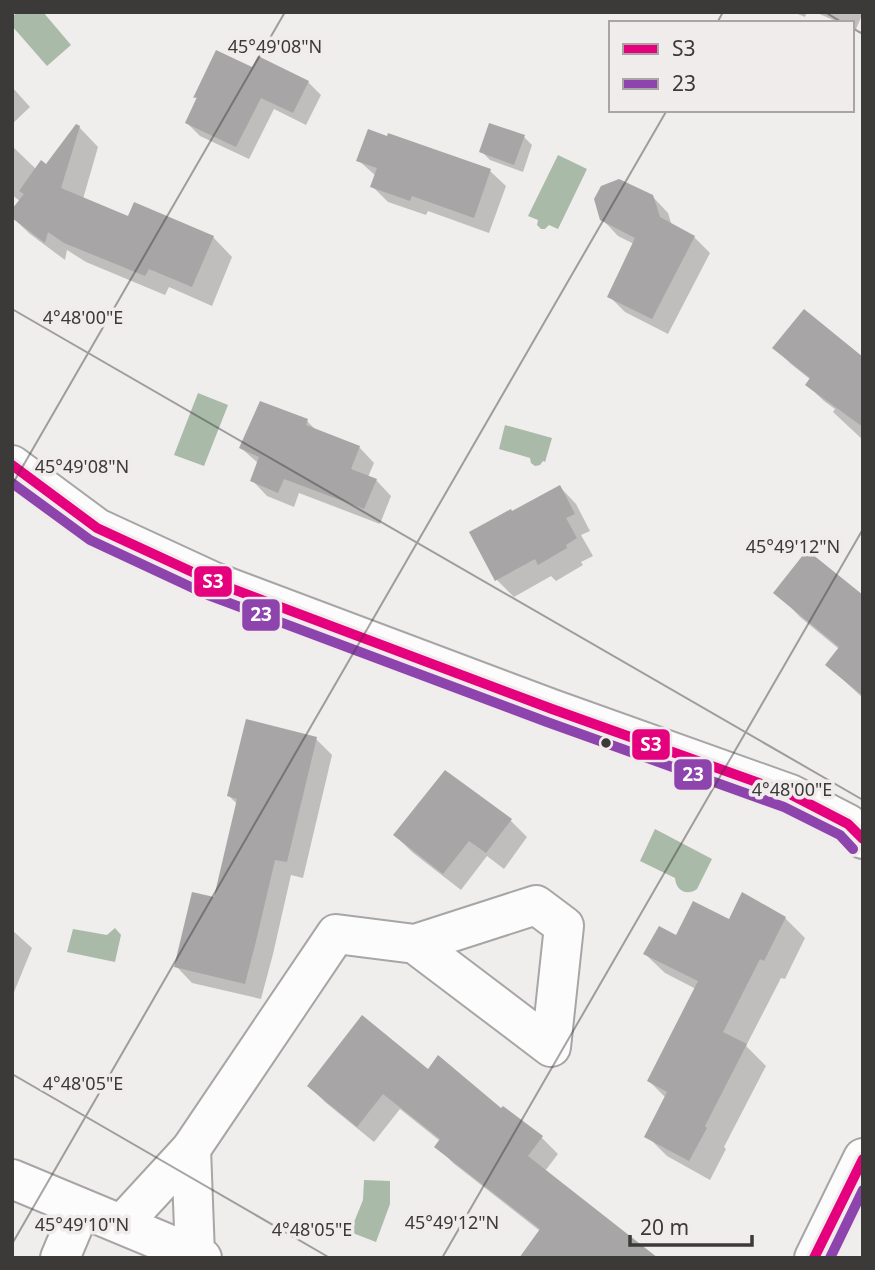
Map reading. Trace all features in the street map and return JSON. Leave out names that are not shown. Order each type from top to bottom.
[{"type":"street","points":[[12,465],[97,527],[214,582],[552,709],[790,794],[858,823]]},
{"type":"street","points":[[122,1224],[191,1149],[336,934],[415,944]]},
{"type":"street","points":[[12,1179],[199,1256],[191,1149]]},
{"type":"street","points":[[814,1258],[863,1158]]},
{"type":"street","points":[[60,1258],[81,1208]]},
{"type":"shaded area","points":[[18,12],[43,12],[71,45],[47,66],[12,26],[12,17]]},
{"type":"shaded area","points":[[558,155],[587,169],[558,229],[549,225],[541,229],[537,225],[538,220],[528,216]]},
{"type":"shaded area","points":[[198,393],[228,405],[204,466],[174,455]]},
{"type":"shaded area","points":[[505,425],[552,438],[545,462],[535,466],[530,458],[499,449]]},
{"type":"shaded area","points":[[655,829],[712,859],[697,889],[683,891],[677,886],[675,878],[640,861]]},
{"type":"shaded area","points":[[115,928],[121,935],[115,962],[67,952],[73,929],[107,935]]},
{"type":"shaded area","points":[[364,1180],[390,1181],[390,1204],[376,1242],[350,1232],[363,1200]]},
{"type":"building","points":[[216,50],[252,67],[258,56],[309,81],[293,113],[261,98],[236,147],[185,123],[197,97],[193,98]]},
{"type":"building","points":[[489,123],[525,135],[514,165],[479,152]]},
{"type":"building","points":[[76,124],[80,126],[61,188],[128,216],[134,202],[214,236],[192,287],[149,269],[145,276],[64,243],[48,232],[45,243],[12,218],[12,209],[24,194],[19,191],[41,160],[46,164]]},
{"type":"building","points":[[368,129],[387,136],[388,133],[491,169],[474,218],[412,196],[410,201],[370,187],[377,168],[356,161]]},
{"type":"building","points":[[619,179],[653,195],[660,217],[695,236],[652,319],[607,297],[635,238],[600,220],[594,199],[601,186]]},
{"type":"building","points":[[804,309],[863,357],[863,427],[805,385],[810,378],[772,348]]},
{"type":"building","points":[[260,401],[308,419],[306,425],[360,446],[351,469],[377,479],[364,509],[284,479],[278,493],[250,481],[259,457],[239,448]]},
{"type":"building","points":[[560,485],[575,514],[566,518],[577,538],[566,545],[567,548],[538,565],[535,559],[495,581],[469,532]]},
{"type":"building","points":[[807,550],[863,595],[863,696],[825,665],[839,647],[773,593]]},
{"type":"building","points":[[246,719],[317,737],[287,862],[275,860],[245,984],[174,967],[192,892],[214,897],[237,799],[227,796]]},
{"type":"building","points":[[445,770],[512,819],[486,853],[469,841],[443,874],[393,835]]},
{"type":"building","points":[[742,892],[786,917],[764,961],[760,959],[723,1032],[747,1044],[689,1161],[644,1137],[667,1092],[647,1081],[698,981],[643,954],[659,926],[676,935],[693,901],[729,919]]},
{"type":"building","points":[[362,1015],[428,1069],[438,1055],[501,1108],[503,1106],[543,1136],[528,1156],[658,1258],[519,1258],[540,1229],[434,1147],[440,1139],[383,1094],[357,1127],[307,1086]]},
{"type":"transit line","name":"S3","points":[[12,465],[97,528],[214,582],[552,709],[790,794],[848,824],[863,839]]},
{"type":"transit line","name":"23","points":[[12,483],[90,540],[208,595],[784,807],[840,835],[853,849]]},
{"type":"transit line","name":"S3","points":[[814,1258],[863,1159]]},
{"type":"transit line","name":"23","points":[[830,1258],[863,1190]]}]
